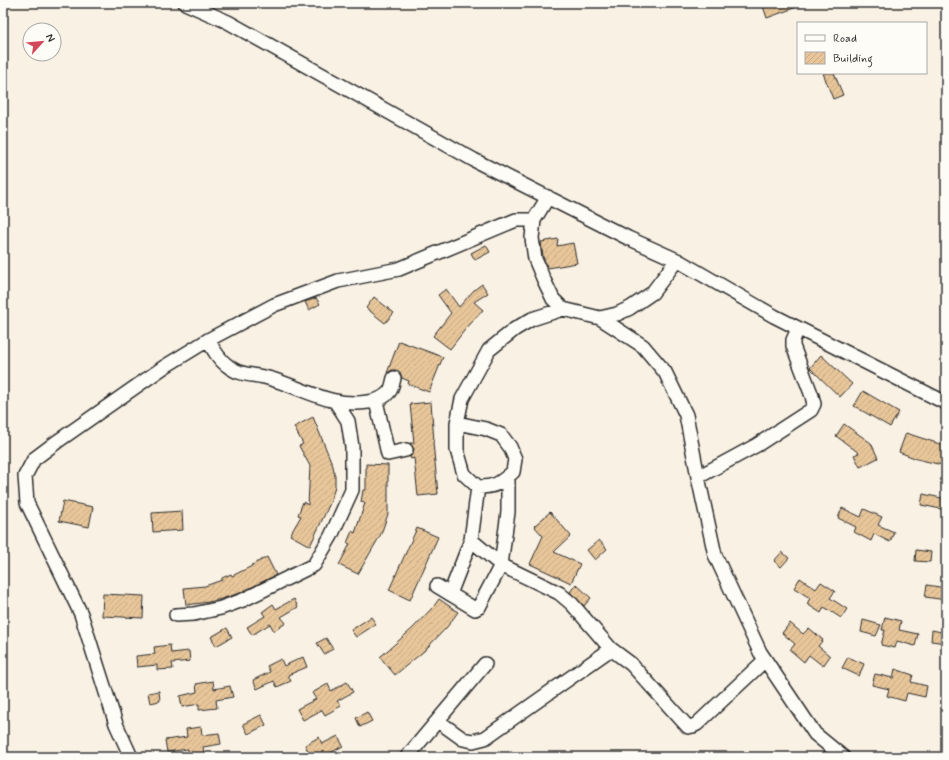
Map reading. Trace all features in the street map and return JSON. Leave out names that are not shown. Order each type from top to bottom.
[{"type":"street","points":[[185,3],[228,22],[474,160],[628,238],[677,260],[774,316],[946,403]]},
{"type":"street","points":[[548,197],[534,220],[532,238],[535,259],[543,278],[554,299],[563,309]]},
{"type":"street","points":[[131,757],[116,724],[81,614],[27,503],[25,476],[34,459],[164,367],[208,340],[274,305],[338,281],[399,269],[516,220],[534,220]]},
{"type":"street","points":[[600,318],[617,314],[630,308],[652,292],[677,260]]},
{"type":"street","points":[[457,424],[486,429],[501,435],[510,447],[514,459],[513,472],[500,483],[490,487],[478,487],[464,474],[457,450],[457,424],[462,398],[489,350],[515,329],[532,319],[563,309],[600,318],[643,346],[665,372],[686,415],[715,555],[760,652],[815,734],[843,757]]},
{"type":"street","points":[[698,477],[757,445],[811,410],[814,404],[812,396],[793,346],[793,340],[798,328]]},
{"type":"street","points":[[208,340],[228,367],[242,374],[268,378],[334,401],[355,404],[376,401],[390,392],[394,378]]},
{"type":"street","points":[[176,615],[194,614],[221,608],[243,600],[314,566],[331,536],[352,490],[352,448],[348,421],[334,401]]},
{"type":"street","points":[[376,401],[388,454],[406,450]]},
{"type":"street","points":[[438,586],[475,609],[477,609],[482,603],[501,565],[508,512],[508,476]]},
{"type":"street","points":[[450,594],[471,540],[478,487]]},
{"type":"street","points":[[471,540],[501,565],[559,593],[572,604],[611,648],[631,664],[688,727],[697,724],[765,660]]},
{"type":"street","points":[[438,721],[463,739],[473,741],[485,738],[611,648]]},
{"type":"street","points":[[407,757],[485,664]]},
{"type":"building","points":[[762,3],[805,3],[805,4],[767,18]]},
{"type":"building","points":[[823,74],[834,74],[843,95],[833,99]]},
{"type":"building","points":[[558,239],[557,246],[573,243],[577,263],[548,268],[543,257],[541,242]]},
{"type":"building","points":[[486,245],[490,252],[475,260],[471,253]]},
{"type":"building","points":[[482,284],[488,293],[474,302],[483,310],[450,349],[433,336],[451,313],[438,295],[446,289],[459,307],[474,290]]},
{"type":"building","points":[[374,297],[394,313],[385,323],[366,308]]},
{"type":"building","points":[[316,298],[320,304],[309,310],[305,302]]},
{"type":"building","points":[[399,341],[443,357],[429,392],[408,384],[409,381],[402,378],[400,372],[396,370],[392,370],[387,373]]},
{"type":"building","points":[[821,355],[852,384],[840,397],[810,368]]},
{"type":"building","points":[[863,391],[899,412],[890,427],[854,406]]},
{"type":"building","points":[[431,402],[438,494],[418,496],[414,458],[411,459],[410,457],[414,449],[410,443],[414,443],[410,404]]},
{"type":"building","points":[[313,417],[333,466],[335,486],[331,501],[310,546],[290,535],[301,516],[298,515],[303,502],[308,505],[310,466],[299,446],[303,444],[294,427]]},
{"type":"building","points":[[844,424],[871,443],[878,458],[860,467],[854,455],[859,453],[836,436]]},
{"type":"building","points":[[906,433],[946,446],[946,466],[917,459],[899,452]]},
{"type":"building","points":[[366,464],[388,465],[388,514],[381,534],[358,574],[339,565],[350,544],[347,543],[352,531],[355,533],[365,503],[361,502],[363,490],[366,490]]},
{"type":"building","points":[[923,494],[946,499],[946,510],[921,505]]},
{"type":"building","points":[[63,501],[93,507],[89,527],[59,521]]},
{"type":"building","points":[[842,508],[861,517],[864,509],[882,517],[878,525],[894,532],[890,542],[874,534],[871,541],[854,532],[856,527],[838,518]]},
{"type":"building","points":[[182,511],[183,530],[153,532],[152,513]]},
{"type":"building","points":[[550,512],[571,536],[554,552],[580,564],[571,583],[530,564],[543,536],[534,526]]},
{"type":"building","points":[[417,528],[438,537],[410,600],[389,590]]},
{"type":"building","points":[[599,540],[607,549],[595,560],[587,550]]},
{"type":"building","points":[[916,550],[931,552],[930,562],[915,561]]},
{"type":"building","points":[[782,552],[789,558],[781,567],[774,561]]},
{"type":"building","points":[[267,557],[276,575],[240,593],[209,602],[186,605],[184,588],[205,586],[222,580],[222,578],[231,574],[232,576]]},
{"type":"building","points":[[800,578],[816,589],[821,582],[835,591],[830,598],[847,609],[841,618],[824,607],[821,613],[807,604],[810,598],[794,588]]},
{"type":"building","points":[[576,584],[591,598],[584,606],[570,592]]},
{"type":"building","points":[[927,585],[946,588],[946,600],[925,597]]},
{"type":"building","points":[[103,594],[144,596],[143,618],[102,616]]},
{"type":"building","points":[[294,599],[298,607],[281,617],[286,623],[274,631],[270,624],[252,635],[247,627],[265,616],[262,612],[273,604],[276,609]]},
{"type":"building","points":[[439,599],[458,612],[447,627],[424,651],[395,675],[380,657],[412,629]]},
{"type":"building","points":[[371,617],[376,624],[356,637],[351,630]]},
{"type":"building","points":[[885,617],[901,621],[899,630],[918,634],[915,646],[897,641],[895,648],[881,645],[885,630],[882,630]]},
{"type":"building","points":[[863,620],[881,625],[876,636],[861,632]]},
{"type":"building","points":[[790,623],[803,634],[809,628],[823,640],[818,646],[830,656],[823,666],[809,655],[804,662],[790,650],[795,644],[782,633]]},
{"type":"building","points":[[227,628],[232,637],[216,646],[211,637]]},
{"type":"building","points":[[932,630],[946,633],[946,643],[931,641]]},
{"type":"building","points":[[326,638],[333,649],[324,654],[317,643]]},
{"type":"building","points":[[170,645],[171,653],[189,651],[190,661],[172,663],[173,669],[157,670],[157,665],[137,667],[136,656],[155,654],[154,647]]},
{"type":"building","points":[[303,657],[307,667],[288,675],[291,681],[277,687],[274,681],[257,689],[253,680],[270,672],[267,666],[281,659],[284,666]]},
{"type":"building","points":[[848,657],[864,664],[859,676],[842,668]]},
{"type":"building","points":[[895,669],[913,675],[911,682],[927,686],[925,697],[907,693],[905,701],[887,696],[889,689],[872,685],[875,674],[893,678]]},
{"type":"building","points":[[213,681],[214,689],[230,686],[233,697],[216,700],[217,708],[199,710],[199,704],[182,707],[180,696],[197,692],[196,684]]},
{"type":"building","points":[[347,682],[353,692],[337,701],[341,706],[325,715],[322,710],[303,720],[297,709],[316,699],[312,693],[328,684],[331,691]]},
{"type":"building","points":[[159,691],[160,701],[150,703],[148,693]]},
{"type":"building","points":[[367,712],[372,721],[360,727],[356,718]]},
{"type":"building","points":[[261,715],[266,725],[248,734],[243,724]]},
{"type":"building","points":[[201,727],[202,735],[219,733],[221,744],[203,747],[204,754],[189,755],[188,749],[167,752],[165,740],[187,737],[186,729]]},
{"type":"building","points":[[338,736],[343,746],[328,754],[329,757],[311,757],[305,745],[319,737],[322,744]]}]
